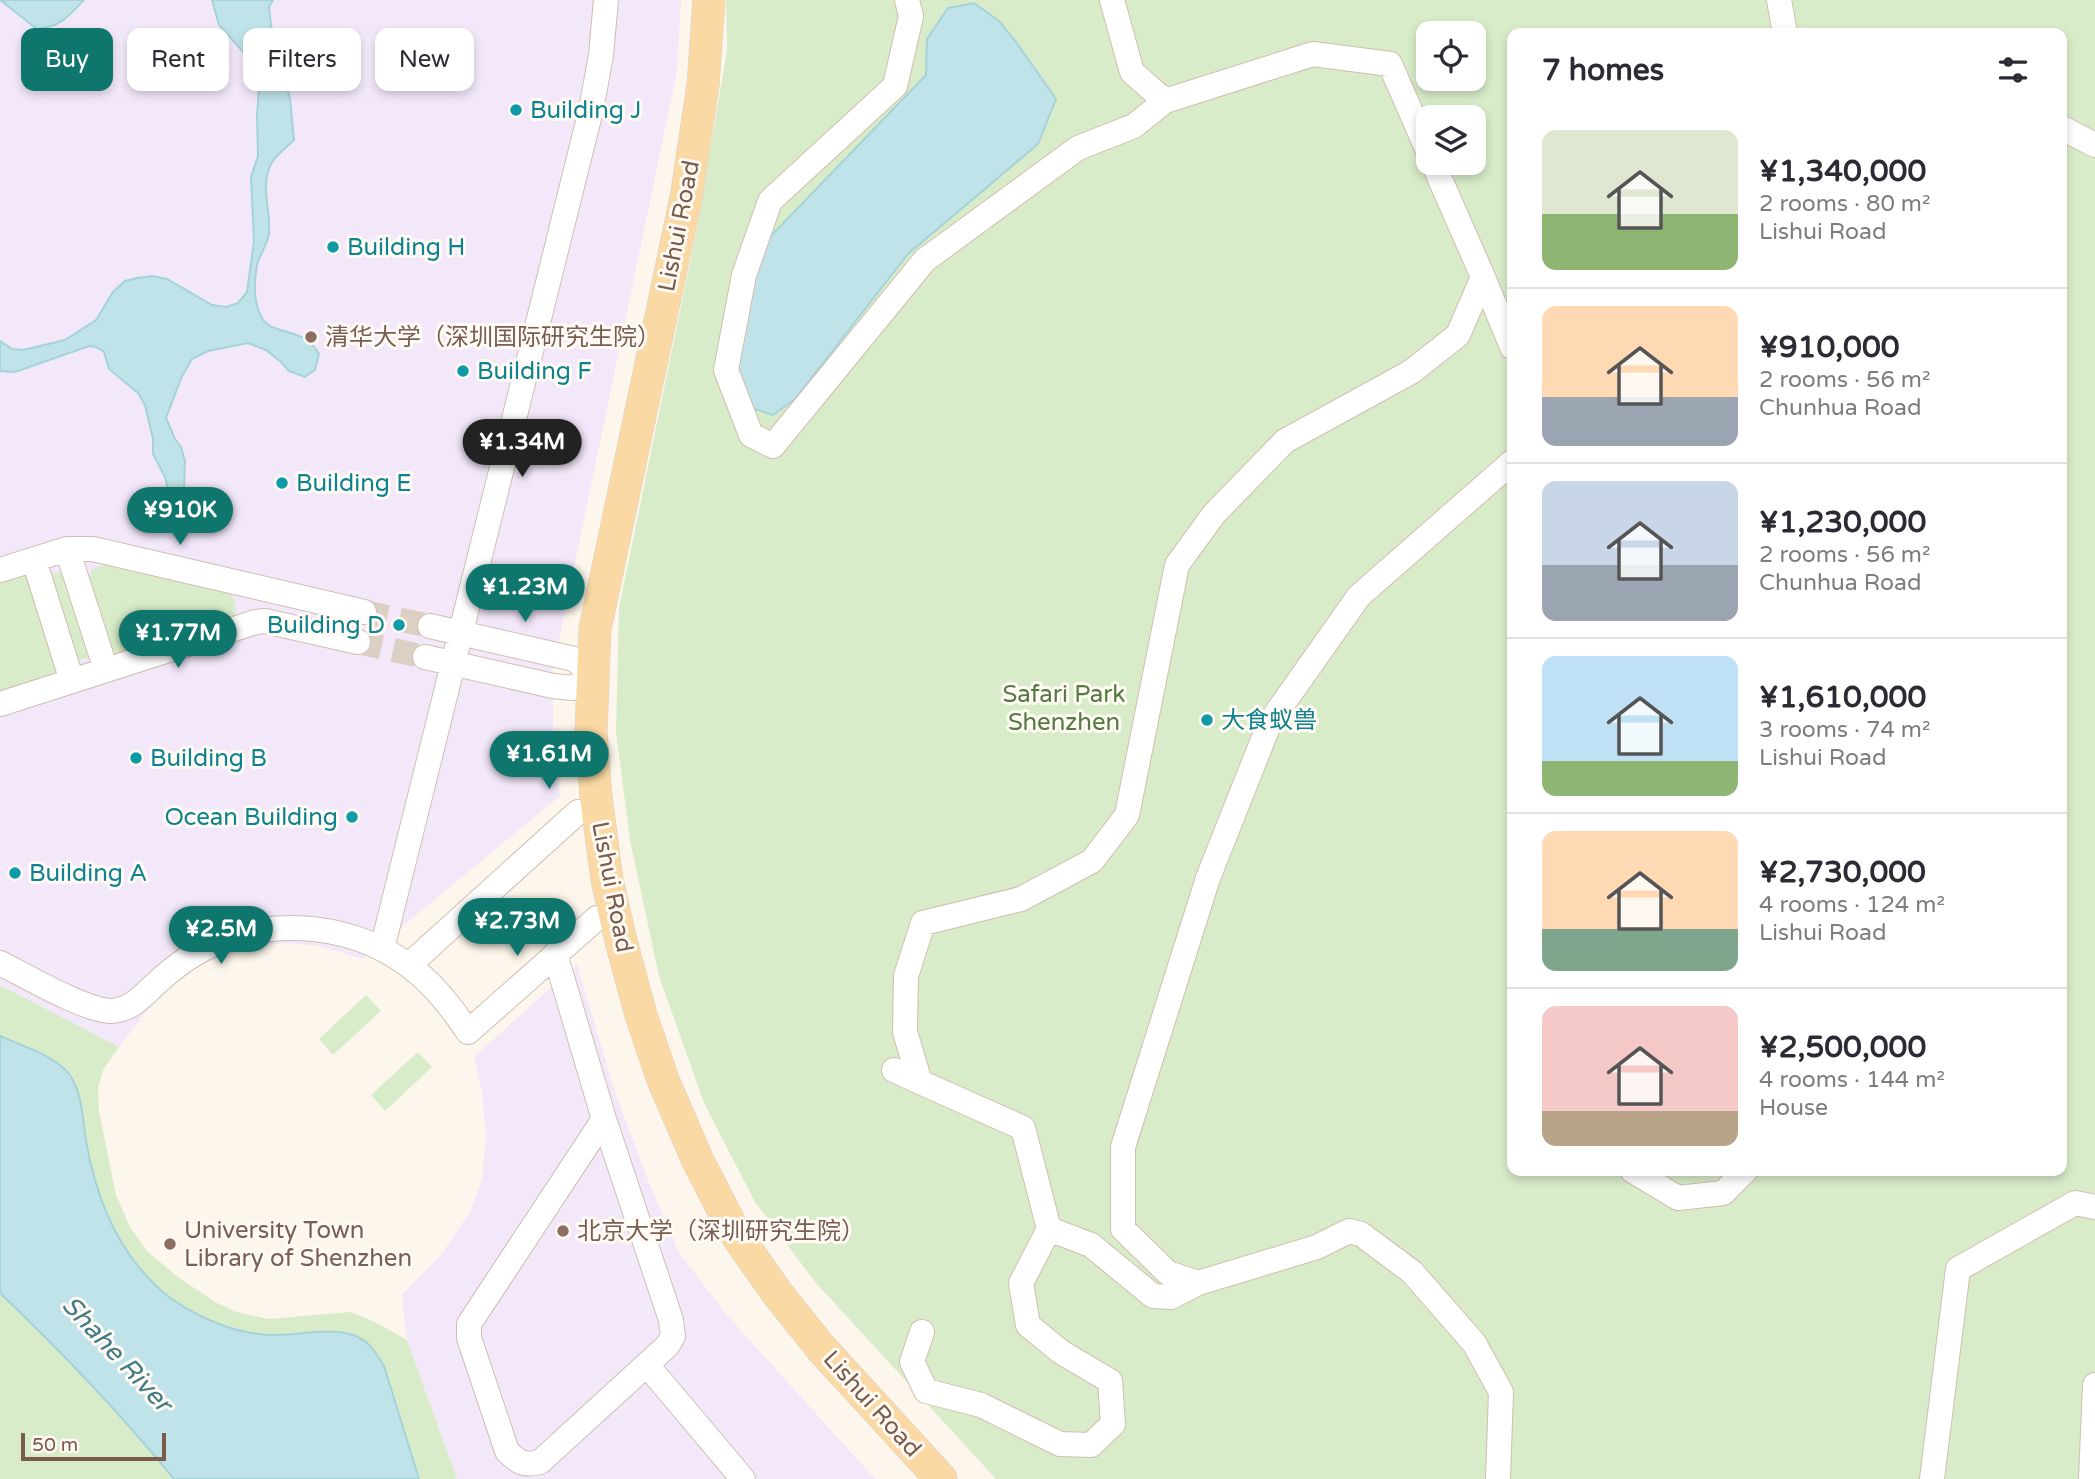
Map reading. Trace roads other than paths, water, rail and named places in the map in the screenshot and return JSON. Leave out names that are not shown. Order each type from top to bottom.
[{"type":"main road","name":"Lishui Road","points":[[693,0],[690,51],[675,162],[576,624],[607,880],[641,1015],[663,1080],[698,1161],[735,1233],[777,1293],[821,1348],[941,1479]]},
{"type":"main road","name":"Lishui Road","points":[[709,0],[703,85],[686,198],[595,629],[580,674],[571,729],[578,812],[597,918],[625,1016],[683,1166],[723,1242],[766,1306],[918,1479]]},
{"type":"street","points":[[382,949],[591,110],[601,55],[606,0]]},
{"type":"street","points":[[907,0],[911,16],[895,86],[770,201],[744,275],[726,370],[751,435],[773,446],[925,260],[1078,148],[1135,126],[1164,101],[1313,54],[1390,64],[1416,124]]},
{"type":"street","points":[[1112,0],[1132,72],[1164,101]]},
{"type":"street","points":[[1779,0],[1784,28]]},
{"type":"street","points":[[2067,131],[2095,145]]},
{"type":"street","points":[[1438,175],[1507,334]]},
{"type":"street","points":[[920,1082],[905,1032],[906,976],[923,923],[1021,899],[1092,861],[1127,815],[1177,565],[1214,514],[1285,441],[1411,372],[1458,335],[1483,277]]},
{"type":"street","points":[[1198,1283],[1168,1273],[1123,1229],[1124,1147],[1208,878],[1270,722],[1359,596],[1507,466]]},
{"type":"street","points":[[67,549],[106,670]]},
{"type":"street","points":[[0,570],[67,549],[93,549],[363,612]]},
{"type":"street","points":[[34,560],[72,681]]},
{"type":"street","points":[[265,621],[271,591]]},
{"type":"street","points":[[0,705],[241,625],[265,621],[358,642]]},
{"type":"street","points":[[429,626],[460,633],[580,674]]},
{"type":"street","points":[[425,657],[553,686],[580,674]]},
{"type":"street","points":[[409,965],[578,812]]},
{"type":"street","points":[[0,963],[89,1007],[113,1011],[133,1005],[191,956],[228,939],[250,933],[295,928],[317,929],[361,940],[409,965],[442,995],[468,1032],[597,918]]},
{"type":"street","points":[[555,954],[604,1119],[671,1320],[673,1336],[667,1346],[647,1365],[540,1462],[526,1465],[518,1462],[507,1451],[469,1338],[469,1324],[604,1119]]},
{"type":"street","points":[[894,1070],[1023,1128],[1049,1229],[1021,1283],[1028,1325],[1061,1352],[1110,1381],[1113,1424],[1091,1445],[1060,1444],[981,1405],[926,1391],[912,1362],[922,1332]]},
{"type":"street","points":[[1641,1176],[1678,1198],[1723,1193],[1740,1176]]},
{"type":"street","points":[[1932,1479],[1958,1269],[2075,1203],[2095,1207]]},
{"type":"street","points":[[1049,1229],[1091,1245],[1153,1296],[1171,1297],[1198,1283],[1317,1247],[1349,1231],[1361,1234],[1412,1272],[1474,1343],[1501,1392],[1498,1479]]},
{"type":"street","points":[[647,1365],[743,1479]]},
{"type":"street","points":[[2091,1479],[2095,1385]]},
{"type":"water","points":[[0,0],[84,0],[58,23],[36,28]]},
{"type":"water","points":[[212,0],[273,0],[269,7],[272,28],[243,28],[243,52],[229,36],[229,28],[219,25]]},
{"type":"water","points":[[974,3],[999,21],[1056,99],[1038,144],[908,254],[795,399],[773,415],[752,408],[737,373],[749,286],[768,239],[926,75],[927,39],[948,8]]},
{"type":"water","points":[[259,91],[288,91],[294,140],[271,164],[266,181],[269,234],[257,265],[255,285],[259,312],[267,324],[305,339],[319,354],[315,370],[305,377],[289,371],[266,350],[248,343],[208,351],[192,359],[182,376],[166,418],[185,461],[184,491],[187,506],[172,505],[165,477],[153,454],[153,439],[145,405],[138,393],[109,369],[104,352],[89,346],[15,372],[0,371],[0,341],[12,349],[23,350],[65,340],[96,320],[113,292],[125,281],[137,278],[152,276],[167,279],[212,305],[226,307],[238,303],[247,292],[254,242],[251,177],[258,156]]},
{"type":"water","name":"Shahe River","points":[[0,1036],[55,1061],[69,1074],[77,1089],[90,1162],[103,1204],[122,1243],[148,1278],[188,1309],[229,1327],[271,1335],[340,1332],[364,1340],[384,1366],[419,1479],[174,1479],[90,1383],[0,1293]]},
{"type":"tunnel","points":[[364,612],[430,626]]},
{"type":"tunnel","points":[[358,642],[425,657]]},
{"type":"place","name":"Building J","points":[[516,110]]},
{"type":"place","name":"Building H","points":[[333,247]]},
{"type":"place","name":"清华大学（深圳国际研究生院）","points":[[311,337]]},
{"type":"place","name":"Building F","points":[[463,371]]},
{"type":"place","name":"Building E","points":[[282,483]]},
{"type":"place","name":"Building D","points":[[399,625]]},
{"type":"place","name":"大食蚁兽","points":[[1207,720]]},
{"type":"place","name":"Building B","points":[[136,758]]},
{"type":"place","name":"Ocean Building","points":[[352,817]]},
{"type":"place","name":"Building A","points":[[15,873]]},
{"type":"place","name":"北京大学（深圳研究生院）","points":[[563,1231]]},
{"type":"place","name":"University Town Library of Shenzhen","points":[[170,1244]]},
{"type":"park label","name":"Safari Park Shenzhen","points":[[1064,708]]}]
